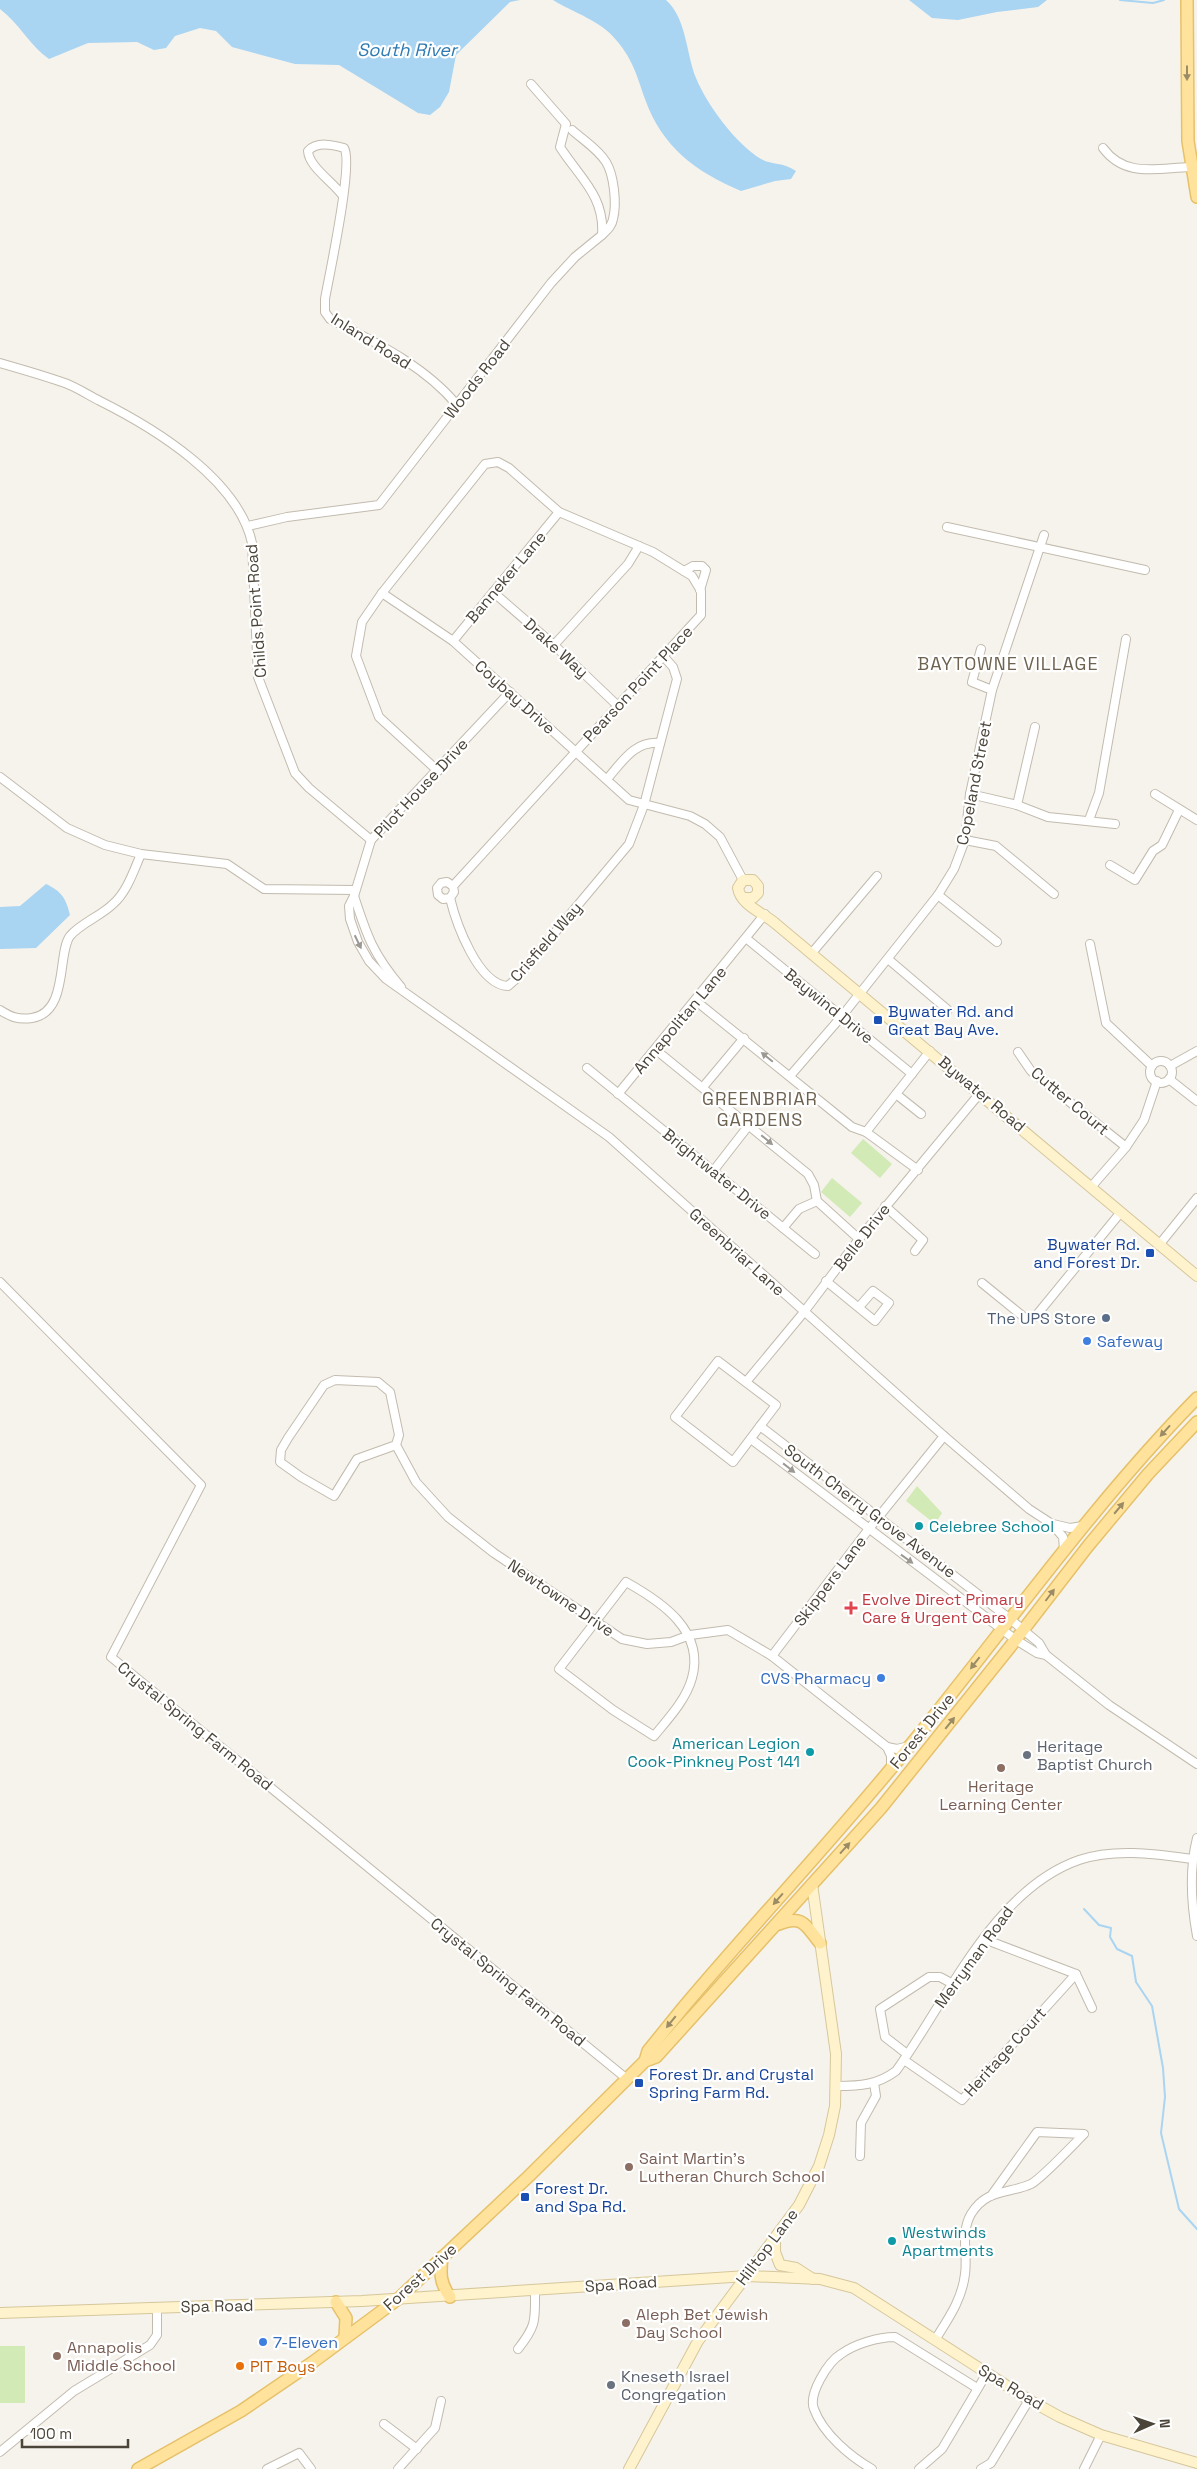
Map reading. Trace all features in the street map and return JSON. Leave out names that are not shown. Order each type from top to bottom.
[{"type":"main road","points":[[1187,0],[1187,114],[1190,167],[1197,197]]},
{"type":"main road","name":"Forest Drive","points":[[645,2061],[648,2051],[672,2020],[910,1746],[1083,1526],[1167,1429],[1197,1398]]},
{"type":"main road","name":"Forest Drive","points":[[142,2468],[241,2411],[313,2362],[398,2299],[529,2176],[645,2061],[656,2057],[881,1808],[1024,1630],[1088,1546],[1148,1474],[1197,1422]]},
{"type":"main road","points":[[810,1862],[812,1884]]},
{"type":"main road","points":[[775,1925],[792,1918],[800,1920],[820,1943]]},
{"type":"main road","points":[[442,2257],[440,2274],[442,2286],[450,2297]]},
{"type":"main road","points":[[336,2302],[346,2318],[345,2337]]},
{"type":"street","points":[[531,84],[566,124],[560,146],[601,207],[602,235]]},
{"type":"street","points":[[572,130],[606,161],[610,171],[614,206],[613,220],[602,235]]},
{"type":"street","name":"Inland Road","points":[[343,196],[327,176],[311,164],[308,151],[312,147],[324,145],[344,148],[348,160],[343,196],[325,299],[325,312],[330,319],[406,361],[443,387],[457,405]]},
{"type":"street","points":[[1103,148],[1110,158],[1130,168],[1190,167]]},
{"type":"street","name":"Woods Road","points":[[248,526],[287,517],[379,505],[551,283],[575,257],[602,235]]},
{"type":"street","name":"Childs Point Road","points":[[0,363],[64,382],[162,435],[196,463],[231,498],[248,526],[252,552],[258,677],[295,773],[309,788],[371,840]]},
{"type":"street","points":[[438,771],[379,717],[356,656],[362,622],[382,593],[485,464],[498,462],[508,468],[559,512],[653,552],[692,576],[700,590]]},
{"type":"street","name":"Banneker Lane","points":[[452,641],[559,512]]},
{"type":"street","points":[[947,527],[1145,570]]},
{"type":"street","name":"Copeland Street","points":[[790,1076],[888,959],[938,895],[954,869],[965,840],[970,794],[992,690],[1044,535]]},
{"type":"street","points":[[554,645],[628,564],[639,546]]},
{"type":"street","name":"Pearson Point Place","points":[[576,751],[701,615],[700,590],[706,570],[702,566],[693,566],[684,571]]},
{"type":"street","name":"Drake Way","points":[[493,592],[554,645],[618,706]]},
{"type":"street","name":"Coybay Drive","points":[[382,593],[452,641],[629,800],[644,805]]},
{"type":"street","points":[[1089,820],[1099,793],[1126,639]]},
{"type":"street","points":[[982,649],[972,682],[992,690]]},
{"type":"street","points":[[664,657],[673,667],[677,679],[644,805],[690,816],[705,824],[720,837],[743,880]]},
{"type":"street","name":"Pilot House Drive","points":[[355,893],[371,840],[438,771],[510,692]]},
{"type":"street","points":[[1017,805],[1035,727]]},
{"type":"street","points":[[607,779],[636,747],[643,743],[660,743]]},
{"type":"street","name":"Crisfield Way","points":[[453,886],[576,751]]},
{"type":"street","points":[[0,777],[67,828],[105,845],[141,854],[227,864],[264,889],[355,893]]},
{"type":"street","points":[[970,794],[1017,805],[1048,817],[1115,824]]},
{"type":"street","points":[[1155,794],[1197,820]]},
{"type":"street","name":"Crisfield Way","points":[[450,898],[457,925],[487,978],[499,986],[508,986],[516,979],[629,844],[644,805]]},
{"type":"street","points":[[1110,865],[1135,880],[1153,851],[1162,845],[1179,810]]},
{"type":"street","points":[[965,840],[996,846],[1054,894]]},
{"type":"street","points":[[0,1010],[13,1018],[25,1019],[37,1017],[47,1011],[61,980],[66,944],[70,936],[114,904],[141,854]]},
{"type":"street","points":[[811,954],[876,876]]},
{"type":"street","points":[[743,880],[753,880],[758,886],[758,892],[749,898],[739,891],[739,885],[743,880]]},
{"type":"street","name":"Crisfield Way","points":[[447,882],[453,886],[454,892],[450,898],[443,899],[438,895],[436,888],[441,883],[447,882]]},
{"type":"street","name":"Greenbriar Lane","points":[[355,893],[366,935],[376,955],[409,996],[609,1137],[944,1436],[1029,1509],[1052,1524],[1063,1537],[1064,1549]]},
{"type":"street","points":[[938,895],[997,942]]},
{"type":"street","name":"Bywater Road","points":[[749,898],[751,909],[765,914],[1092,1186],[1158,1245],[1197,1276]]},
{"type":"street","name":"Annapolitan Lane","points":[[618,1094],[747,939],[765,914]]},
{"type":"street","name":"Baywind Drive","points":[[747,939],[912,1074]]},
{"type":"street","points":[[1090,944],[1106,1023],[1152,1066]]},
{"type":"street","points":[[888,959],[948,1010]]},
{"type":"street","points":[[696,1001],[852,1127],[866,1132],[918,1170]]},
{"type":"street","points":[[703,1087],[744,1038]]},
{"type":"street","points":[[656,1050],[808,1174],[814,1185],[816,1201],[859,1238]]},
{"type":"street","points":[[866,1132],[930,1051]]},
{"type":"street","points":[[1170,1066],[1197,1051]]},
{"type":"street","name":"Cutter Court","points":[[1018,1052],[1031,1071],[1126,1147]]},
{"type":"street","points":[[1156,1082],[1150,1073],[1152,1066],[1161,1061],[1170,1066],[1172,1072],[1170,1079]]},
{"type":"street","points":[[587,1068],[618,1094]]},
{"type":"street","points":[[1156,1082],[1170,1079]]},
{"type":"street","points":[[1170,1079],[1197,1100]]},
{"type":"street","points":[[1092,1186],[1126,1147],[1144,1120],[1156,1082]]},
{"type":"street","name":"Belle Drive","points":[[746,1382],[804,1312],[859,1238],[918,1170],[980,1093]]},
{"type":"street","name":"Brightwater Drive","points":[[618,1094],[714,1170],[815,1254]]},
{"type":"street","points":[[896,1094],[921,1114]]},
{"type":"street","points":[[714,1170],[749,1125]]},
{"type":"street","points":[[1158,1245],[1197,1198]]},
{"type":"street","points":[[783,1228],[799,1209],[816,1201]]},
{"type":"street","points":[[885,1206],[923,1240],[915,1251]]},
{"type":"street","points":[[982,1284],[1026,1318],[1035,1317],[1121,1212]]},
{"type":"street","points":[[826,1281],[859,1307]]},
{"type":"street","name":"Crystal Spring Farm Road","points":[[0,1282],[201,1485],[111,1657],[627,2079]]},
{"type":"street","points":[[718,1361],[776,1405],[760,1426],[733,1462],[675,1417],[718,1361]]},
{"type":"street","name":"Newtowne Drive","points":[[396,1445],[358,1459],[334,1496],[301,1477],[280,1462],[281,1450],[308,1406],[324,1385],[335,1380],[378,1382],[390,1392],[399,1434],[396,1445],[416,1482],[448,1517],[494,1553],[622,1639],[647,1644],[671,1642],[690,1635],[728,1630],[772,1656],[887,1747]]},
{"type":"street","name":"South Cherry Grove Avenue","points":[[760,1426],[1024,1630],[1039,1643],[1046,1655],[1109,1705],[1197,1764]]},
{"type":"street","name":"Skippers Lane","points":[[772,1656],[877,1518],[944,1436]]},
{"type":"street","name":"South Cherry Grove Avenue","points":[[751,1439],[868,1530],[1016,1640],[1037,1653],[1046,1655]]},
{"type":"street","name":"Greenbriar Lane","points":[[1052,1524],[1070,1528],[1083,1526]]},
{"type":"street","points":[[626,1582],[647,1594],[674,1614],[680,1625],[690,1635],[694,1664],[692,1679],[674,1712],[654,1736],[613,1710],[559,1669],[626,1582]]},
{"type":"street","points":[[887,1747],[897,1749],[910,1746]]},
{"type":"street","points":[[887,1747],[891,1756],[891,1769]]},
{"type":"street","points":[[1197,1838],[1192,1859],[1192,1908],[1197,1936]]},
{"type":"street","name":"Merryman Road","points":[[837,2086],[874,2083],[884,2080],[896,2071],[984,1939],[1007,1909],[1032,1885],[1079,1860],[1126,1853],[1192,1859]]},
{"type":"street","name":"Hilltop Lane","points":[[629,2469],[698,2341],[799,2205],[819,2166],[829,2135],[837,2086],[836,2054],[812,1884]]},
{"type":"street","points":[[984,1939],[1076,1974],[1092,2008]]},
{"type":"street","name":"Heritage Court","points":[[906,2057],[962,2100],[1076,1974]]},
{"type":"street","points":[[906,2057],[885,2037],[880,2009],[928,1977],[940,1977],[953,1984]]},
{"type":"street","points":[[860,2156],[861,2123],[876,2096],[874,2083]]},
{"type":"street","points":[[935,2340],[959,2302],[966,2272],[965,2229],[971,2214],[983,2201],[1002,2190],[1031,2184],[1084,2134],[1037,2132],[991,2196]]},
{"type":"street","points":[[775,2238],[776,2252],[780,2265],[796,2268],[813,2279]]},
{"type":"street","name":"Spa Road","points":[[0,2313],[450,2297],[747,2276],[813,2279],[854,2288],[1029,2400],[1101,2434],[1197,2463]]},
{"type":"street","points":[[518,2349],[532,2331],[535,2317],[535,2290]]},
{"type":"street","points":[[0,2452],[74,2391],[150,2345],[157,2335],[157,2307]]},
{"type":"street","points":[[872,2469],[846,2450],[822,2424],[814,2410],[812,2398],[816,2387],[842,2352],[882,2336],[895,2337],[978,2388]]},
{"type":"street","points":[[919,2469],[942,2449],[987,2373]]},
{"type":"street","points":[[982,2469],[992,2466],[1029,2400]]},
{"type":"street","points":[[398,2469],[435,2428],[441,2401]]},
{"type":"street","points":[[384,2424],[417,2449]]},
{"type":"street","points":[[1084,2469],[1101,2434]]},
{"type":"street","points":[[267,2469],[299,2453],[311,2469]]},
{"type":"green space","points":[[863,1139],[892,1164],[880,1178],[851,1153]]},
{"type":"green space","points":[[832,1178],[862,1203],[850,1217],[821,1192]]},
{"type":"green space","points":[[917,1486],[942,1513],[935,1524],[906,1501]]},
{"type":"green space","points":[[0,2346],[25,2346],[25,2403],[0,2403]]},
{"type":"water","name":"South River","points":[[0,0],[520,0],[510,2],[456,55],[449,92],[440,107],[430,115],[418,113],[339,65],[295,64],[232,47],[216,31],[200,28],[175,36],[166,48],[154,50],[137,42],[88,43],[49,59],[36,48],[0,9]]},
{"type":"water","points":[[553,0],[666,0],[678,17],[696,78],[715,112],[732,134],[751,152],[765,161],[786,166],[796,171],[791,179],[775,181],[741,191],[695,166],[682,156],[661,131],[652,116],[631,62],[617,41],[604,28]]},
{"type":"water","points":[[909,0],[1047,0],[1038,7],[997,12],[958,20],[932,18]]},
{"type":"water","points":[[46,884],[56,889],[62,896],[67,904],[70,915],[36,948],[0,949],[0,907],[20,906]]},
{"type":"waterway","points":[[1120,0],[1153,3],[1164,0]]},
{"type":"waterway","points":[[1084,1909],[1099,1925],[1111,1928],[1110,1937],[1117,1949],[1132,1956],[1136,1982],[1152,2006],[1163,2068],[1165,2097],[1161,2133],[1179,2209],[1197,2229]]},
{"type":"place","name":"Bywater Rd. and Great Bay Ave.","points":[[878,1020]]},
{"type":"place","name":"Bywater Rd. and Forest Dr.","points":[[1150,1253]]},
{"type":"place","name":"The UPS Store","points":[[1106,1318]]},
{"type":"place","name":"Safeway","points":[[1087,1341]]},
{"type":"place","name":"Celebree School","points":[[919,1526]]},
{"type":"place","name":"Evolve Direct Primary Care & Urgent Care","points":[[851,1608]]},
{"type":"place","name":"CVS Pharmacy","points":[[881,1678]]},
{"type":"place","name":"American Legion Cook-Pinkney Post 141","points":[[810,1752]]},
{"type":"place","name":"Heritage Baptist Church","points":[[1027,1755]]},
{"type":"place","name":"Heritage Learning Center","points":[[1001,1768]]},
{"type":"place","name":"Forest Dr. and Crystal Spring Farm Rd.","points":[[639,2083]]},
{"type":"place","name":"Saint Martin's Lutheran Church School","points":[[629,2167]]},
{"type":"place","name":"Forest Dr. and Spa Rd.","points":[[525,2197]]},
{"type":"place","name":"Westwinds Apartments","points":[[892,2241]]},
{"type":"place","name":"Aleph Bet Jewish Day School","points":[[626,2323]]},
{"type":"place","name":"7-Eleven","points":[[263,2342]]},
{"type":"place","name":"Annapolis Middle School","points":[[57,2356]]},
{"type":"place","name":"PIT Boys","points":[[240,2366]]},
{"type":"place","name":"Kneseth Israel Congregation","points":[[611,2385]]},
{"type":"district","name":"BAYTOWNE VILLAGE","points":[[1008,663]]},
{"type":"district","name":"GREENBRIAR GARDENS","points":[[760,1108]]}]
